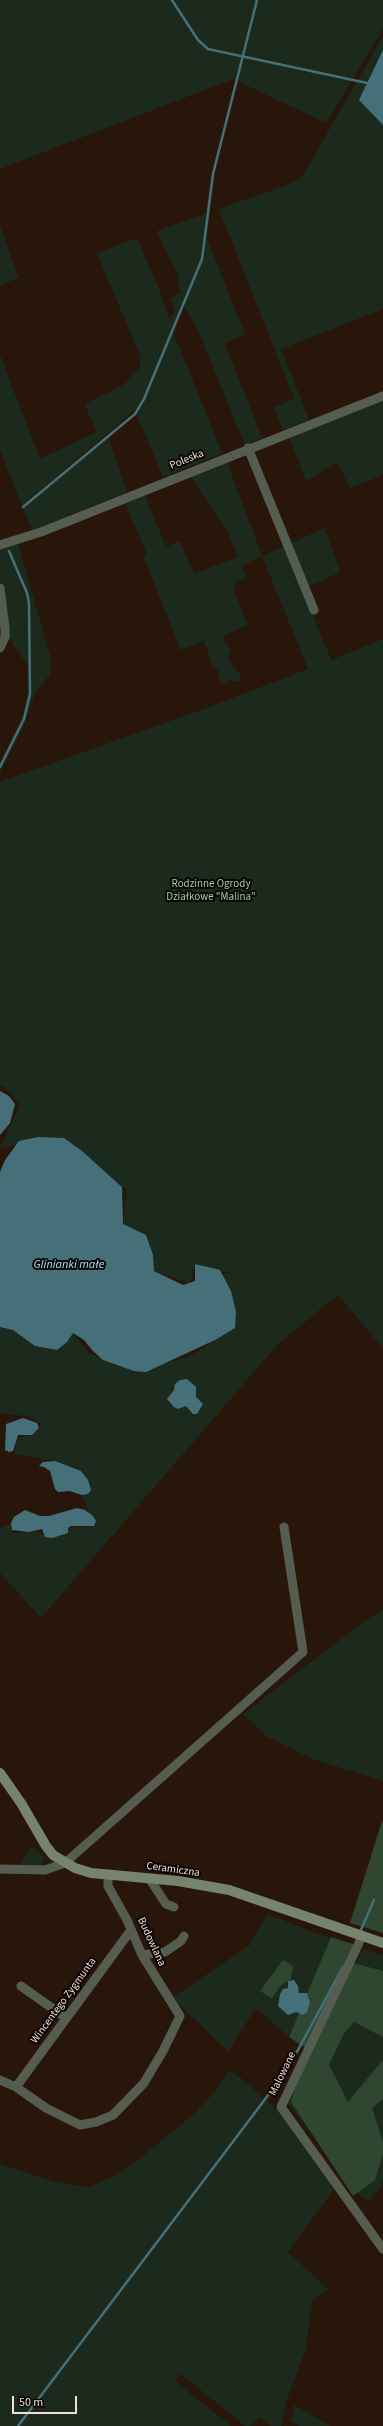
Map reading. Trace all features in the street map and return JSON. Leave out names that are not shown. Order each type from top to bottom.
[{"type":"street","name":"Poleska","points":[[0,545],[41,532],[248,448],[383,396]]},
{"type":"street","points":[[248,448],[314,610]]},
{"type":"street","points":[[0,588],[5,637],[0,648]]},
{"type":"street","points":[[0,1869],[45,1870],[65,1863],[303,1652],[284,1527]]},
{"type":"street","name":"Ceramiczna","points":[[0,1773],[21,1803],[46,1846],[65,1863],[82,1871],[149,1878],[229,1890],[262,1900],[383,1943]]},
{"type":"street","name":"Budowlana","points":[[16,2087],[46,2108],[80,2125],[96,2122],[113,2115],[144,2082],[163,2051],[180,2016],[142,1955],[108,1886],[108,1874]]},
{"type":"street","points":[[149,1878],[166,1904],[174,1907]]},
{"type":"street","name":"Wincentego Zygmunta","points":[[16,2087],[131,1930]]},
{"type":"street","name":"Malowane","points":[[359,1935],[281,2107],[383,2249]]},
{"type":"street","points":[[142,1955],[165,1952],[182,1941],[184,1936]]},
{"type":"street","points":[[20,1986],[66,2018]]},
{"type":"street","points":[[0,2080],[16,2087]]},
{"type":"green space","points":[[0,0],[383,0],[383,29],[326,123],[233,79],[0,169]]},
{"type":"green space","points":[[383,36],[383,309],[281,349],[309,420],[283,430],[274,407],[294,399],[219,209],[295,182],[303,175]]},
{"type":"green space","points":[[210,212],[207,238],[245,334],[225,344],[262,438],[245,445],[197,328],[184,306],[173,332],[222,453],[163,477],[137,415],[144,402],[22,506],[0,450],[0,355],[40,459],[96,432],[85,404],[124,385],[140,367],[140,356],[97,253],[137,238],[159,289],[169,319],[175,312],[170,299],[181,292],[178,283],[178,272],[172,264],[157,231]]},
{"type":"green space","points":[[0,226],[19,278],[0,285]]},
{"type":"green space","points":[[383,399],[383,475],[350,488],[337,462],[306,481],[289,437]]},
{"type":"green space","points":[[108,436],[127,492],[32,530],[23,508]]},
{"type":"green space","points":[[227,462],[262,556],[242,565],[247,578],[235,582],[235,593],[248,625],[225,635],[223,640],[231,649],[228,655],[241,678],[239,682],[229,680],[224,684],[221,684],[219,672],[212,664],[204,641],[181,650],[143,556],[147,554],[125,503],[145,495],[166,547],[180,541],[194,574],[238,557],[227,531],[190,476]]},
{"type":"green space","name":"Rodzinne Ogrody Działkowe \"Malina\"","points":[[325,528],[340,572],[303,589],[331,660],[383,639],[383,1348],[338,1295],[279,1343],[41,1618],[0,1573],[0,1529],[11,1523],[12,1533],[40,1531],[45,1537],[68,1533],[68,1528],[94,1526],[82,1495],[90,1490],[81,1471],[55,1461],[14,1454],[17,1438],[35,1433],[42,1426],[33,1417],[0,1413],[0,1327],[13,1330],[73,1333],[90,1354],[141,1371],[193,1355],[235,1325],[233,1301],[222,1275],[228,1273],[195,1264],[190,1283],[154,1271],[123,1224],[127,1190],[64,1138],[0,1148],[20,1105],[5,1087],[0,1086],[0,782],[209,707],[308,669],[262,556]]},
{"type":"green space","points":[[18,544],[52,663],[51,673],[35,693],[21,732],[0,772],[0,763],[22,718],[28,695],[28,666],[9,638],[4,640],[0,628],[0,550]]},
{"type":"green space","points":[[383,1610],[383,1781],[313,1759],[266,1736],[243,1714],[362,1623]]},
{"type":"green space","points":[[382,1821],[383,1822],[383,1933],[350,1923]]},
{"type":"green space","points":[[32,1846],[44,1856],[41,1867],[18,1867]]},
{"type":"green space","points":[[267,1914],[350,1946],[300,2047],[256,2008],[228,2051],[172,1998],[250,1945]]},
{"type":"green space","points":[[331,1937],[356,1945],[306,2048],[289,2037]]},
{"type":"green space","points":[[363,1949],[383,1955],[383,2180],[381,2186],[370,2200],[362,2198],[288,2104]]},
{"type":"green space","points":[[283,1960],[293,1966],[291,1979],[281,1985],[272,1998],[260,1991]]},
{"type":"green space","points":[[353,1963],[383,1971],[383,2037],[354,2022],[344,2033],[329,2065],[348,2102],[382,2061],[383,2062],[383,2099],[372,2108],[383,2142],[383,2154],[375,2180],[353,2196],[291,2102],[297,2078]]},
{"type":"green space","points":[[229,2070],[242,2079],[278,2111],[334,2189],[288,2252],[329,2290],[319,2295],[312,2302],[306,2349],[288,2397],[281,2426],[271,2426],[259,2417],[251,2426],[245,2426],[181,2374],[175,2381],[231,2426],[0,2426],[0,2164],[58,2183],[88,2187],[115,2176],[139,2159],[194,2114],[216,2090]]},
{"type":"green space","points":[[294,2405],[330,2426],[299,2426],[291,2421]]},
{"type":"water","points":[[383,50],[383,125],[359,100]]},
{"type":"water","points":[[0,1091],[9,1096],[15,1104],[10,1123],[0,1135]]},
{"type":"water","name":"Glinianki małe","points":[[38,1137],[64,1138],[82,1151],[122,1187],[123,1224],[146,1235],[153,1255],[154,1271],[183,1285],[195,1281],[195,1264],[220,1270],[231,1291],[236,1312],[235,1328],[215,1340],[146,1372],[134,1371],[103,1360],[84,1340],[73,1333],[67,1342],[57,1350],[35,1346],[13,1330],[0,1327],[0,1172],[5,1160],[19,1141]]},
{"type":"water","points":[[187,1379],[196,1387],[196,1397],[203,1404],[197,1414],[193,1414],[186,1406],[178,1409],[174,1407],[167,1399],[174,1390],[175,1384],[180,1380]]},
{"type":"water","points":[[23,1418],[37,1423],[39,1428],[32,1435],[18,1435],[13,1451],[9,1452],[5,1450],[6,1424]]},
{"type":"water","points":[[55,1461],[81,1471],[88,1480],[91,1490],[88,1494],[82,1495],[69,1491],[58,1492],[55,1489],[50,1471],[39,1466],[43,1462]]},
{"type":"water","points":[[77,1508],[85,1510],[92,1515],[96,1521],[94,1526],[71,1526],[68,1528],[68,1533],[52,1538],[45,1537],[42,1529],[29,1532],[12,1530],[11,1523],[14,1517],[25,1510],[40,1516],[49,1516]]},
{"type":"water","points":[[294,1980],[298,1986],[299,1993],[307,1993],[310,2003],[307,2012],[303,2015],[296,2012],[288,2015],[278,2006],[280,1994],[283,1989],[288,1988],[288,1981]]},
{"type":"waterway","points":[[172,0],[198,40],[208,49],[367,83]]},
{"type":"waterway","points":[[23,507],[135,414],[144,399],[202,259],[213,174],[257,0]]},
{"type":"waterway","points":[[0,767],[24,719],[30,694],[29,603],[27,593],[9,551]]},
{"type":"waterway","points":[[360,1932],[374,1900]]},
{"type":"waterway","points":[[18,2426],[269,2094],[298,2050],[343,1967]]}]
